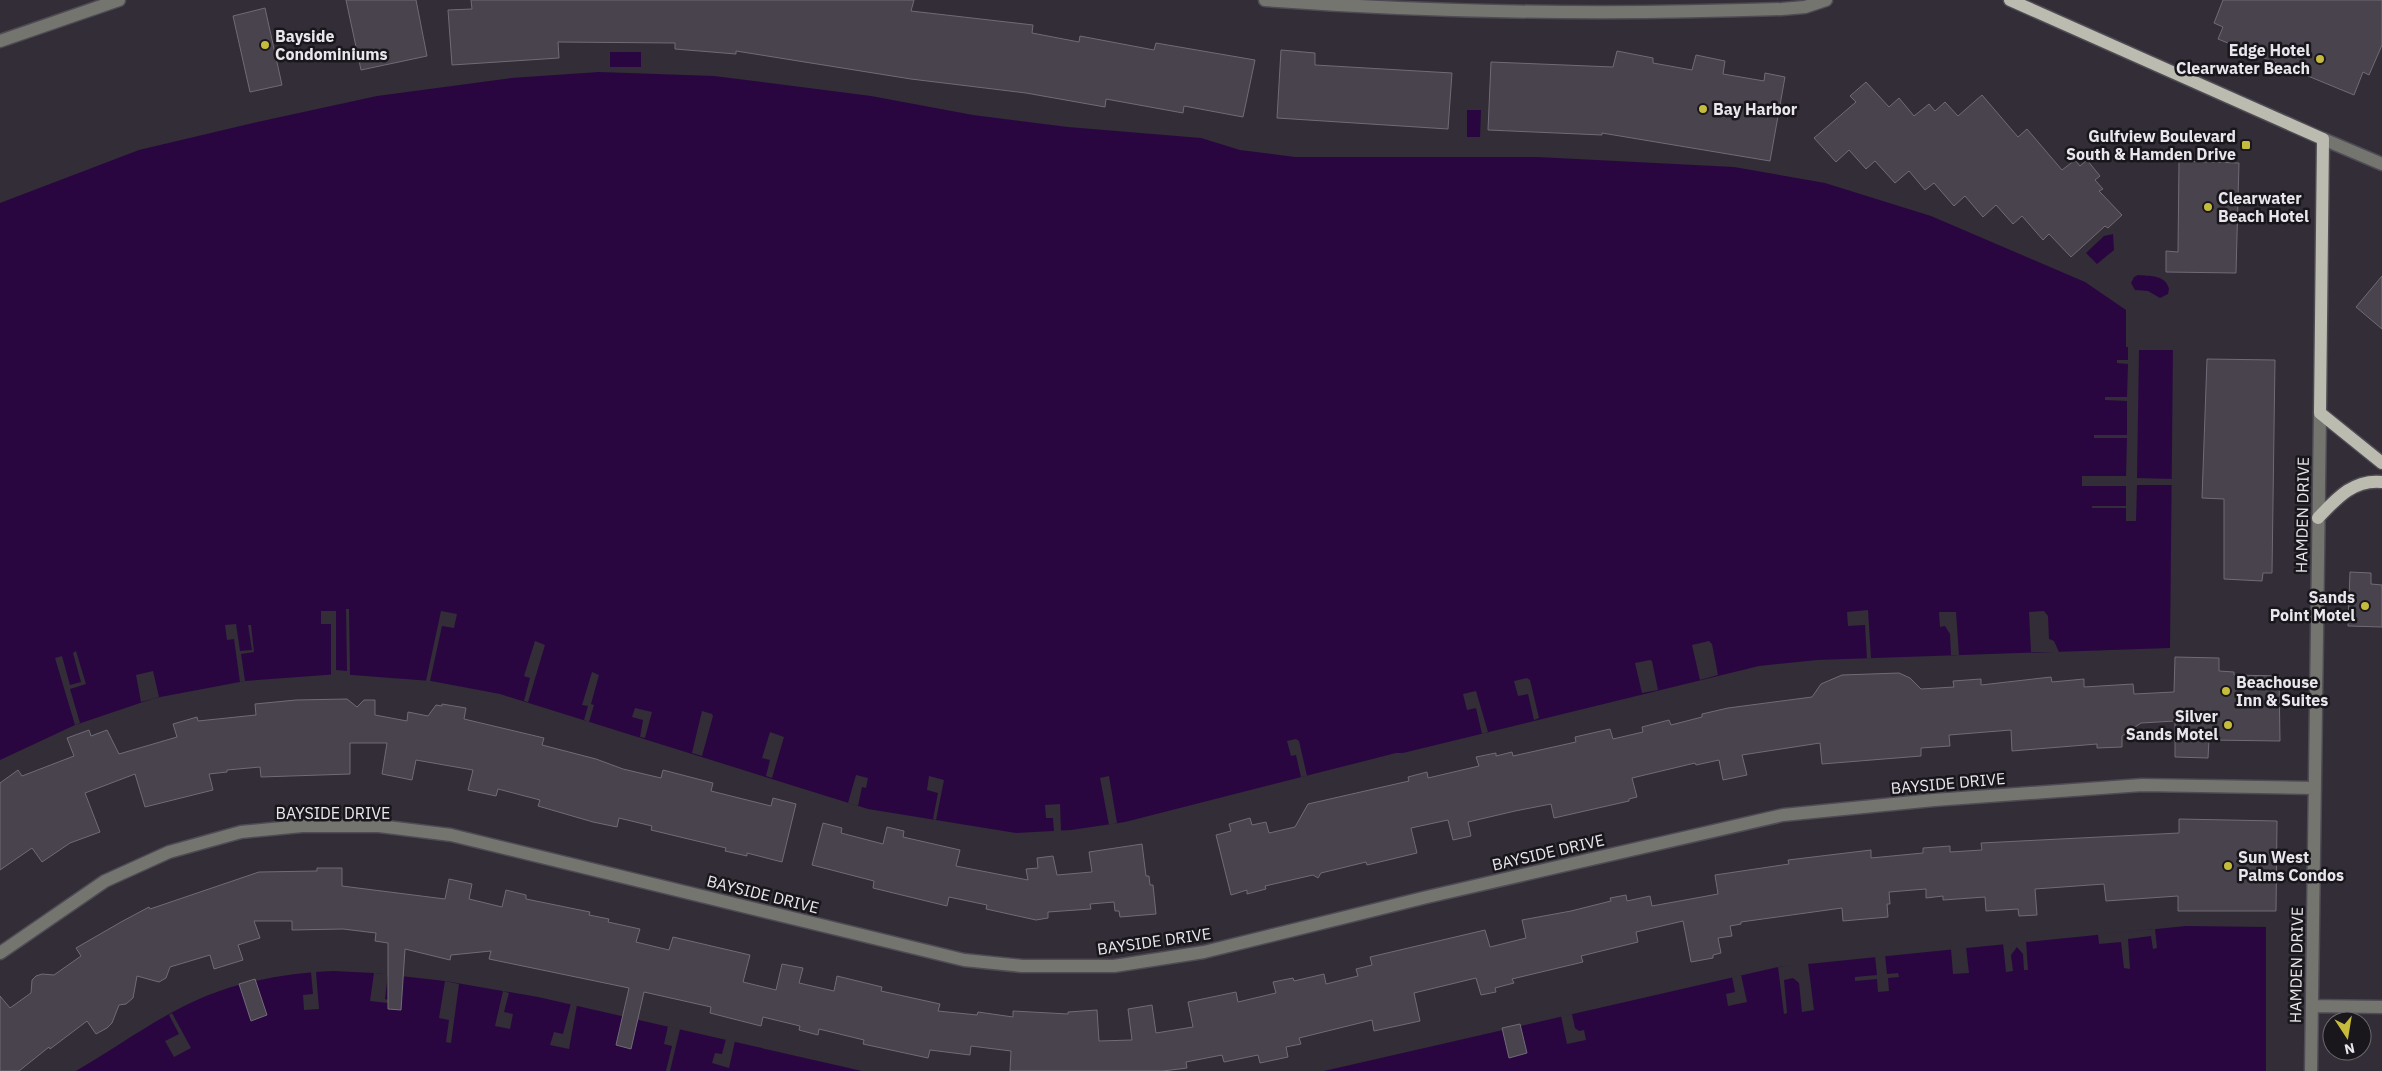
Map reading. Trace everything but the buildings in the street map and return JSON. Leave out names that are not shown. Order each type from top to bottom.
[{"type":"main road","points":[[2010,0],[2323,138]]},
{"type":"main road","name":"HAMDEN DRIVE","points":[[2320,413],[2323,138]]},
{"type":"main road","points":[[2320,413],[2382,463]]},
{"type":"main road","points":[[2318,518],[2340,495],[2357,485],[2382,482]]},
{"type":"street","points":[[0,41],[119,0]]},
{"type":"street","points":[[1265,0],[1468,11],[1578,13],[1782,9],[1805,7],[1826,0]]},
{"type":"street","points":[[2323,138],[2382,164]]},
{"type":"street","name":"HAMDEN DRIVE","points":[[2311,1071],[2320,413]]},
{"type":"street","name":"BAYSIDE DRIVE","points":[[0,953],[105,881],[169,852],[241,832],[302,826],[379,826],[451,835],[964,960],[1022,966],[1114,966],[1204,952],[1427,897],[1783,814],[1934,800],[2142,785],[2314,788]]},
{"type":"street","points":[[2312,1006],[2382,1007]]},
{"type":"shaded area","points":[[610,52],[641,52],[641,67],[610,67]]},
{"type":"shaded area","points":[[599,72],[714,76],[871,96],[973,115],[1068,127],[1201,138],[1240,150],[1295,157],[1537,157],[1734,167],[1825,183],[1931,216],[2085,282],[2126,310],[2126,347],[2173,347],[2170,648],[1817,660],[1759,666],[1403,753],[1396,753],[1125,822],[1071,830],[1016,833],[868,809],[500,694],[431,681],[339,674],[245,681],[155,698],[75,725],[0,760],[0,203],[139,150],[253,123],[377,96],[511,78]]},
{"type":"shaded area","points":[[1467,110],[1481,110],[1480,137],[1467,137]]},
{"type":"shaded area","points":[[2113,234],[2114,250],[2097,264],[2086,253],[2104,236]]},
{"type":"shaded area","points":[[2138,275],[2152,276],[2165,281],[2169,289],[2168,294],[2160,298],[2148,291],[2135,290],[2131,283],[2134,277]]},
{"type":"shaded area","points":[[2186,926],[2266,927],[2266,1071],[1324,1071],[1778,967]]},
{"type":"shaded area","points":[[333,971],[374,973],[445,981],[538,997],[862,1071],[76,1071],[172,1012],[221,990],[268,978]]},
{"type":"pier","points":[[2128,344],[2173,344],[2175,347],[2175,350],[2139,350],[2137,478],[2174,479],[2174,485],[2137,485],[2136,521],[2126,521],[2126,508],[2092,508],[2092,506],[2126,506],[2126,486],[2082,486],[2082,476],[2126,476],[2127,438],[2094,438],[2094,435],[2127,435],[2127,401],[2105,400],[2105,397],[2127,397],[2128,364],[2117,363],[2117,360],[2128,360]]},
{"type":"pier","points":[[346,609],[349,609],[350,675],[331,675],[331,624],[321,624],[321,611],[336,611],[336,670],[347,671]]},
{"type":"pier","points":[[1868,610],[1871,658],[1867,659],[1865,625],[1848,626],[1847,612]]},
{"type":"pier","points":[[441,611],[457,614],[454,628],[442,626],[430,681],[426,681]]},
{"type":"pier","points":[[2044,611],[2048,616],[2049,639],[2054,641],[2059,652],[2031,652],[2029,612]]},
{"type":"pier","points":[[1939,612],[1956,612],[1959,655],[1951,655],[1950,634],[1945,626],[1940,627]]},
{"type":"pier","points":[[236,624],[240,651],[252,650],[248,625],[251,625],[254,652],[241,654],[245,681],[240,682],[234,639],[227,640],[225,625]]},
{"type":"pier","points":[[535,641],[545,645],[528,702],[524,701],[530,678],[524,676]]},
{"type":"pier","points":[[1709,641],[1712,644],[1718,675],[1700,680],[1692,645]]},
{"type":"pier","points":[[76,651],[86,684],[70,689],[80,723],[75,725],[55,658],[62,656],[70,685],[81,682],[73,653]]},
{"type":"pier","points":[[1652,661],[1658,690],[1642,693],[1635,663]]},
{"type":"pier","points":[[153,671],[159,697],[141,702],[136,675]]},
{"type":"pier","points":[[592,672],[599,675],[591,704],[594,705],[589,722],[584,720],[588,706],[582,705]]},
{"type":"pier","points":[[1527,678],[1530,680],[1539,718],[1534,720],[1528,694],[1518,696],[1514,681]]},
{"type":"pier","points":[[1476,691],[1488,732],[1482,734],[1476,708],[1467,710],[1463,694]]},
{"type":"pier","points":[[635,708],[652,712],[645,738],[640,737],[643,720],[632,717]]},
{"type":"pier","points":[[702,711],[713,716],[702,756],[692,753]]},
{"type":"pier","points":[[770,732],[784,737],[772,778],[766,776],[770,760],[762,758]]},
{"type":"pier","points":[[1296,739],[1299,741],[1307,776],[1301,777],[1296,755],[1291,756],[1287,741]]},
{"type":"pier","points":[[856,775],[868,778],[866,788],[862,787],[858,806],[848,803]]},
{"type":"pier","points":[[929,776],[944,780],[936,820],[933,819],[938,793],[927,790]]},
{"type":"pier","points":[[1109,776],[1117,823],[1109,825],[1100,778]]},
{"type":"pier","points":[[1060,804],[1061,831],[1054,832],[1053,818],[1046,818],[1045,805]]},
{"type":"pier","points":[[2155,929],[2157,948],[2153,949],[2151,936],[2128,939],[2130,969],[2124,968],[2121,942],[2099,944],[2098,934]]},
{"type":"pier","points":[[2026,941],[2028,970],[2024,970],[2023,954],[2017,947],[2011,955],[2013,971],[2006,972],[2003,943]]},
{"type":"pier","points":[[1966,947],[1969,973],[1953,974],[1951,949]]},
{"type":"pier","points":[[1885,955],[1887,974],[1898,973],[1899,977],[1888,978],[1889,991],[1878,992],[1877,979],[1855,981],[1855,977],[1877,975],[1875,956]]},
{"type":"pier","points":[[1808,963],[1814,1010],[1802,1012],[1799,983],[1793,978],[1784,980],[1787,1013],[1784,1014],[1778,967]]},
{"type":"pier","points":[[311,972],[316,972],[319,1009],[304,1010],[303,995],[313,994]]},
{"type":"pier","points":[[374,973],[388,974],[385,999],[389,1000],[388,1003],[370,1001]]},
{"type":"pier","points":[[1741,975],[1747,1002],[1728,1006],[1726,994],[1735,992],[1732,977]]},
{"type":"pier","points":[[445,981],[459,984],[451,1043],[446,1042],[449,1020],[439,1018]]},
{"type":"pier","points":[[503,991],[509,993],[504,1012],[513,1014],[510,1029],[495,1026]]},
{"type":"pier","points":[[571,1003],[577,1005],[569,1049],[550,1045],[554,1032],[563,1034]]},
{"type":"pier","points":[[172,1013],[191,1048],[174,1057],[165,1041],[179,1034],[169,1015]]},
{"type":"pier","points":[[1572,1014],[1575,1028],[1579,1031],[1584,1030],[1586,1040],[1567,1044],[1561,1016]]},
{"type":"pier","points":[[668,1026],[680,1029],[670,1071],[666,1071],[672,1046],[664,1044]]},
{"type":"pier","points":[[726,1039],[735,1041],[729,1068],[712,1063],[715,1053],[722,1054]]},
{"type":"place","name":"Bayside Condominiums","points":[[265,45]]},
{"type":"place","name":"Edge Hotel Clearwater Beach","points":[[2320,59]]},
{"type":"place","name":"Bay Harbor","points":[[1703,109]]},
{"type":"place","name":"Gulfview Boulevard South & Hamden Drive","points":[[2246,145]]},
{"type":"place","name":"Clearwater Beach Hotel","points":[[2208,207]]},
{"type":"place","name":"Sands Point Motel","points":[[2365,606]]},
{"type":"place","name":"Beachouse Inn & Suites","points":[[2226,691]]},
{"type":"place","name":"Silver Sands Motel","points":[[2228,725]]},
{"type":"place","name":"Sun West Palms Condos","points":[[2228,866]]}]
